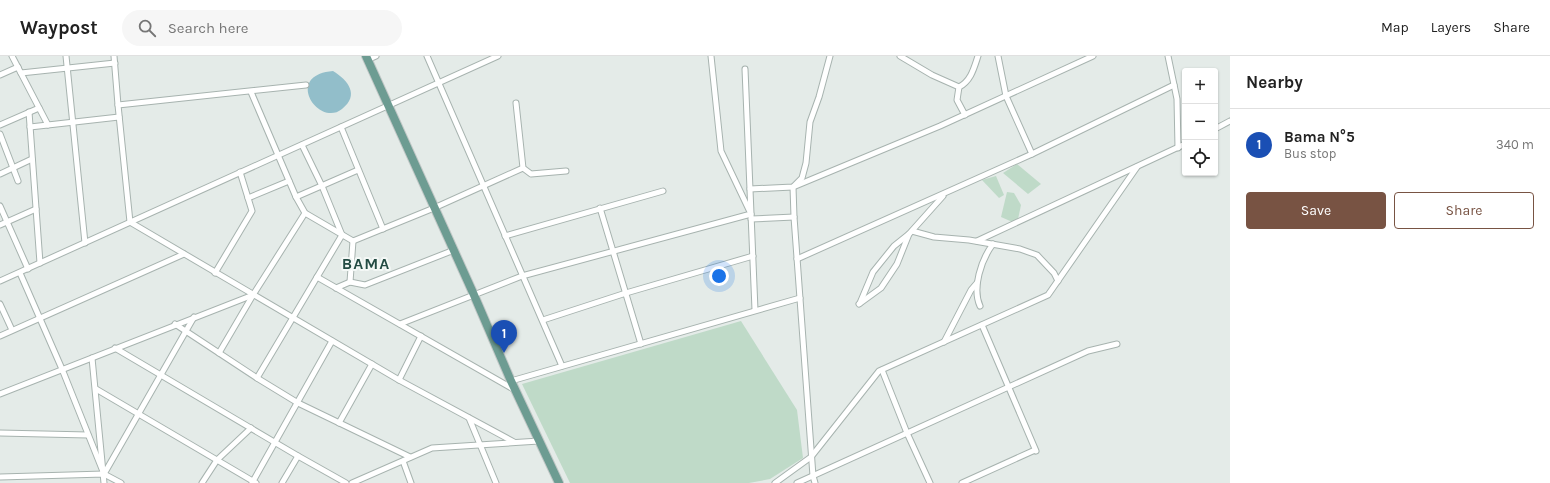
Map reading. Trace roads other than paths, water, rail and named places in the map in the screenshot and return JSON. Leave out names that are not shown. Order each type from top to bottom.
[{"type":"main road","points":[[366,58],[454,250],[511,382],[559,483]]},
{"type":"street","points":[[12,56],[48,125]]},
{"type":"street","points":[[66,56],[86,242]]},
{"type":"street","points":[[114,56],[130,222]]},
{"type":"street","points":[[366,58],[376,56]]},
{"type":"street","points":[[427,56],[562,366]]},
{"type":"street","points":[[0,281],[498,56]]},
{"type":"street","points":[[711,56],[721,151],[751,217]]},
{"type":"street","points":[[815,483],[812,476],[793,187],[802,178],[806,163],[810,122],[819,97],[830,56]]},
{"type":"street","points":[[900,56],[932,75],[959,87]]},
{"type":"street","points":[[959,87],[965,84],[971,74],[978,56]]},
{"type":"street","points":[[998,56],[1006,96],[1032,154]]},
{"type":"street","points":[[750,189],[793,187],[965,115],[1093,56]]},
{"type":"street","points":[[1168,56],[1177,99],[1178,148]]},
{"type":"street","points":[[21,73],[115,63]]},
{"type":"street","points":[[0,75],[18,67]]},
{"type":"street","points":[[745,69],[755,310]]},
{"type":"street","points":[[118,105],[306,85]]},
{"type":"street","points":[[797,259],[1032,154],[1174,85]]},
{"type":"street","points":[[959,87],[957,100],[965,115]]},
{"type":"street","points":[[251,92],[304,213],[354,241],[434,208],[523,168]]},
{"type":"street","points":[[516,103],[523,168],[531,174],[566,170]]},
{"type":"street","points":[[0,125],[39,108]]},
{"type":"street","points":[[29,112],[40,263]]},
{"type":"street","points":[[30,127],[119,117]]},
{"type":"street","points":[[1218,127],[1230,121]]},
{"type":"street","points":[[341,127],[383,229]]},
{"type":"street","points":[[0,134],[18,181]]},
{"type":"street","points":[[302,145],[322,186],[342,235]]},
{"type":"street","points":[[977,241],[1182,146]]},
{"type":"street","points":[[0,174],[32,159]]},
{"type":"street","points":[[775,483],[811,457],[879,371],[1048,295],[1137,167]]},
{"type":"street","points":[[296,197],[358,170]]},
{"type":"street","points":[[215,272],[252,211],[240,172]]},
{"type":"street","points":[[248,198],[289,181]]},
{"type":"street","points":[[505,236],[663,191]]},
{"type":"street","points":[[910,232],[896,264],[881,288],[859,304],[873,272],[894,246],[910,232],[944,194]]},
{"type":"street","points":[[0,206],[28,269]]},
{"type":"street","points":[[600,208],[641,344]]},
{"type":"street","points":[[0,225],[36,209]]},
{"type":"street","points":[[218,353],[304,213]]},
{"type":"street","points":[[400,324],[522,276],[751,217],[794,217]]},
{"type":"street","points":[[130,222],[399,380],[514,442]]},
{"type":"street","points":[[910,232],[977,241],[1020,249],[1037,255],[1054,273],[1058,281]]},
{"type":"street","points":[[257,378],[342,235]]},
{"type":"street","points":[[350,282],[354,241]]},
{"type":"street","points":[[980,306],[977,299],[977,283],[985,257],[993,244]]},
{"type":"street","points":[[336,288],[350,282],[365,285],[454,250]]},
{"type":"street","points":[[0,336],[184,254]]},
{"type":"street","points":[[543,320],[626,293],[753,256]]},
{"type":"street","points":[[20,273],[62,369],[104,474]]},
{"type":"street","points":[[317,277],[516,391]]},
{"type":"street","points":[[944,342],[971,290],[977,283]]},
{"type":"street","points":[[0,394],[253,295]]},
{"type":"street","points":[[511,382],[800,298]]},
{"type":"street","points":[[966,300],[977,299]]},
{"type":"street","points":[[0,304],[12,330]]},
{"type":"street","points":[[104,474],[194,317]]},
{"type":"street","points":[[176,324],[218,353],[298,403],[410,458]]},
{"type":"street","points":[[962,483],[1035,451],[982,325]]},
{"type":"street","points":[[399,380],[421,336]]},
{"type":"street","points":[[96,389],[254,482],[332,341]]},
{"type":"street","points":[[797,483],[1088,351],[1117,344]]},
{"type":"street","points":[[115,348],[275,443],[346,483]]},
{"type":"street","points":[[92,358],[104,483]]},
{"type":"street","points":[[339,423],[372,364]]},
{"type":"street","points":[[882,370],[907,433],[930,483]]},
{"type":"street","points":[[469,418],[496,483]]},
{"type":"street","points":[[202,483],[217,460],[251,428]]},
{"type":"street","points":[[0,433],[88,435]]},
{"type":"street","points":[[352,483],[432,448],[539,441]]},
{"type":"street","points":[[282,483],[298,456]]},
{"type":"street","points":[[403,461],[411,483]]},
{"type":"street","points":[[0,477],[104,474],[121,483]]},
{"type":"water","points":[[333,71],[347,83],[351,93],[347,104],[342,109],[333,113],[324,112],[316,106],[310,99],[308,90],[310,81],[318,75]]},
{"type":"place","name":"Bama N°5","points":[[504,353]]},
{"type":"district","name":"BAMA","points":[[366,263]]}]
